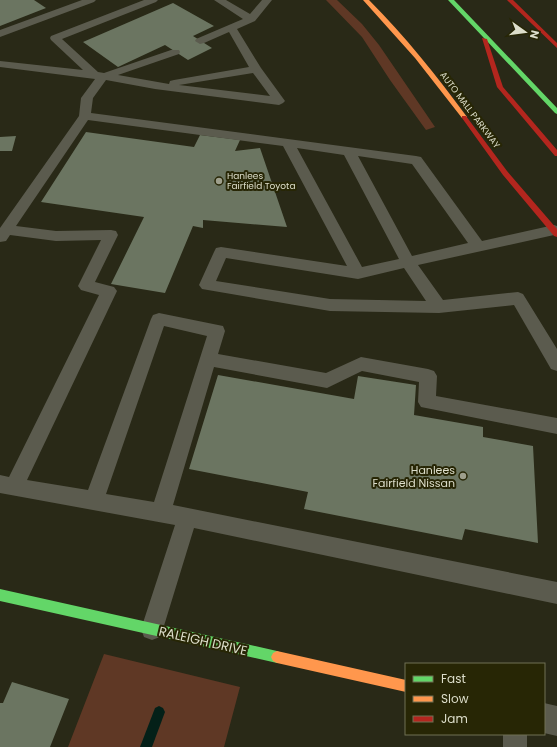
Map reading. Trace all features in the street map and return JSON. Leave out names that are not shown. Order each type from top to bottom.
[{"type":"main road","name":"AUTO MALL PARKWAY","points":[[366,0],[387,20],[413,50],[500,166],[555,232]]},
{"type":"main road","points":[[451,0],[483,36],[530,82],[557,112]]},
{"type":"main road","points":[[510,0],[557,46]]},
{"type":"main road","points":[[483,36],[500,87],[557,154]]},
{"type":"main road","name":"RALEIGH DRIVE","points":[[0,595],[405,686]]},
{"type":"street","points":[[545,718],[557,721]]},
{"type":"lane","points":[[0,34],[91,0]]},
{"type":"lane","points":[[100,76],[55,38],[153,0]]},
{"type":"lane","points":[[219,0],[251,19]]},
{"type":"lane","points":[[200,40],[251,19],[267,0]]},
{"type":"lane","points":[[0,64],[100,76],[154,86],[279,101],[256,69],[232,28]]},
{"type":"lane","points":[[3,234],[85,116],[87,98],[100,76],[175,52]]},
{"type":"lane","points":[[154,86],[256,69]]},
{"type":"lane","points":[[85,116],[416,160],[478,246]]},
{"type":"lane","points":[[287,142],[358,273]]},
{"type":"lane","points":[[348,151],[408,262],[439,307]]},
{"type":"lane","points":[[555,232],[478,246],[358,273],[221,252],[207,285],[330,305],[439,307],[518,298],[557,364]]},
{"type":"lane","points":[[3,234],[56,236],[111,235],[86,286],[109,291],[7,486],[187,517],[557,593]]},
{"type":"lane","points":[[94,501],[160,319],[217,331],[161,512]]},
{"type":"lane","points":[[209,359],[327,381],[362,364],[428,376],[427,402],[557,426]]},
{"type":"lane","points":[[152,629],[187,517]]},
{"type":"lane","points":[[515,735],[515,747]]},
{"type":"shaded area","points":[[326,0],[337,0],[362,24],[379,45],[435,127],[426,130],[390,80],[362,37]]},
{"type":"shaded area","points":[[104,654],[240,687],[224,747],[68,747]]},
{"type":"building","points":[[0,0],[34,0],[46,8],[0,26]]},
{"type":"building","points":[[173,3],[214,26],[193,36],[212,48],[188,60],[165,45],[118,67],[83,42]]},
{"type":"building","points":[[86,132],[194,147],[200,135],[240,140],[235,151],[260,148],[287,227],[203,220],[203,228],[193,226],[165,293],[111,284],[144,217],[41,202]]},
{"type":"building","points":[[16,136],[12,151],[0,151],[0,137]]},
{"type":"building","points":[[218,375],[354,399],[358,376],[416,385],[414,415],[483,427],[483,437],[533,446],[538,543],[465,529],[462,540],[304,509],[308,492],[189,469]]},
{"type":"building","points":[[12,682],[69,699],[50,747],[0,747],[0,703],[3,703]]},
{"type":"waterway","points":[[146,747],[159,712]]},
{"type":"traffic: fast","points":[[451,0],[557,112]]},
{"type":"traffic: fast","points":[[0,595],[277,657]]},
{"type":"traffic: slow","points":[[366,0],[417,57],[464,117]]},
{"type":"traffic: slow","points":[[277,657],[405,686]]},
{"type":"traffic: jam","points":[[510,0],[557,46]]},
{"type":"traffic: jam","points":[[484,39],[500,87],[557,154]]},
{"type":"traffic: jam","points":[[464,117],[505,173],[557,234]]},
{"type":"place","name":"Hanlees Fairfield Toyota","points":[[219,181]]},
{"type":"place","name":"Hanlees Fairfield Nissan","points":[[463,476]]}]
